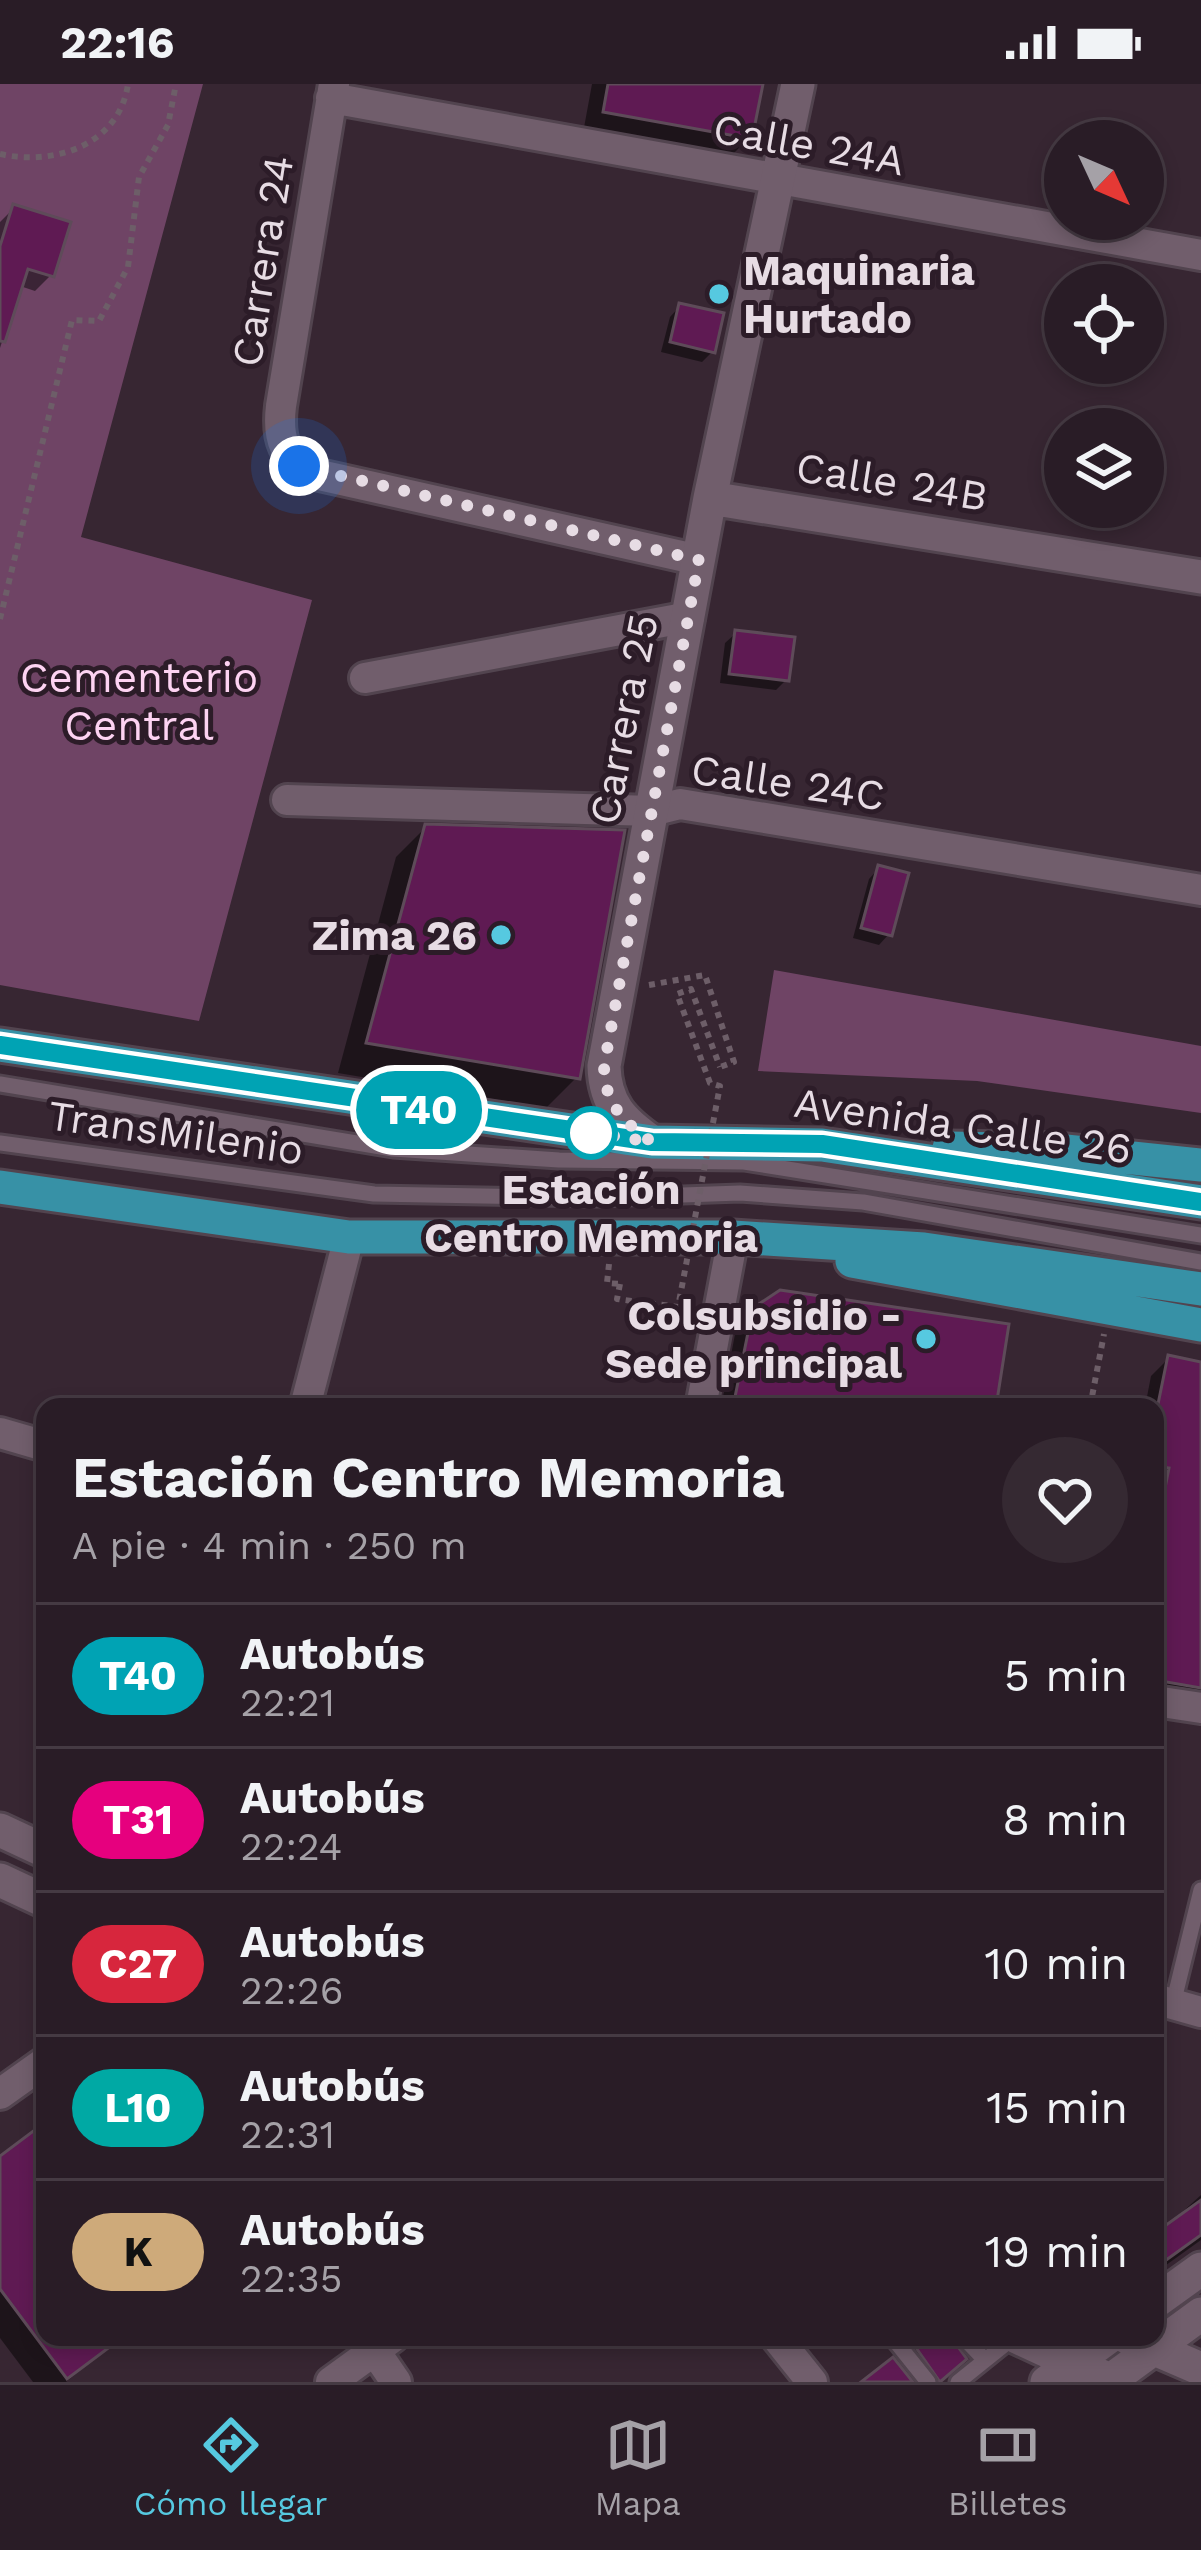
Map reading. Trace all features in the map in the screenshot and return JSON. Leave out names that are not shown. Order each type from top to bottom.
[{"type":"main road","name":"Avenida Calle 26","points":[[0,1045],[652,1142],[822,1144],[1201,1202]]},
{"type":"main road","points":[[822,1144],[1056,1150],[1201,1165]]},
{"type":"main road","points":[[0,1187],[349,1237],[733,1237],[924,1249],[1201,1289]]},
{"type":"main road","points":[[733,1237],[1201,1325]]},
{"type":"street","name":"Carrera 25","points":[[652,1142],[630,1126],[605,1092],[616,998],[710,498],[798,84]]},
{"type":"street","name":"Calle 24A","points":[[333,91],[779,182],[1201,255]]},
{"type":"street","name":"Carrera 24","points":[[333,91],[280,406],[278,432],[284,451],[315,474],[699,560]]},
{"type":"street","name":"Calle 24B","points":[[710,498],[1201,577]]},
{"type":"street","points":[[365,678],[689,617]]},
{"type":"street","name":"Calle 24C","points":[[287,800],[652,811],[680,804],[1201,890]]},
{"type":"street","points":[[307,1398],[349,1237]]},
{"type":"street","points":[[703,1398],[733,1237]]},
{"type":"street","points":[[0,1433],[36,1443]]},
{"type":"street","points":[[1164,1702],[1201,1708]]},
{"type":"street","points":[[0,1830],[36,1847]]},
{"type":"street","points":[[0,1880],[36,1897]]},
{"type":"street","points":[[0,2094],[36,2068]]},
{"type":"street","points":[[1164,2296],[1201,2269]]},
{"type":"street","points":[[1164,2332],[1201,2314]]},
{"type":"street","points":[[331,2382],[372,2346]]},
{"type":"street","points":[[380,2346],[396,2382]]},
{"type":"street","points":[[783,2346],[812,2382]]},
{"type":"street","points":[[1027,2346],[1060,2372],[1111,2381],[1139,2346]]},
{"type":"street","points":[[1060,2372],[1096,2346]]},
{"type":"street","points":[[1148,2346],[1201,2369]]},
{"type":"lane","name":"TransMilenio","points":[[0,1084],[372,1146],[559,1160],[744,1162],[1201,1235]]},
{"type":"lane","name":"TransMilenio","points":[[0,1143],[374,1194],[597,1198],[740,1193],[863,1202],[1201,1262]]},
{"type":"lane","points":[[1176,2005],[1201,1890]]},
{"type":"lane","points":[[899,2346],[928,2382]]},
{"type":"lane","points":[[972,2346],[985,2360]]},
{"type":"lane","points":[[958,2382],[1003,2346]]},
{"type":"path","points":[[0,154],[37,161],[70,154],[103,133],[128,84]]},
{"type":"path","points":[[0,619],[72,320],[99,321],[128,267],[139,176],[168,125],[176,84]]},
{"type":"path","points":[[616,998],[650,985],[705,975],[734,1062],[720,1067],[692,989],[677,994],[710,1084],[720,1086],[678,1307],[617,1299],[620,1284]]},
{"type":"path","points":[[1092,1398],[1104,1332]]},
{"type":"green space","name":"Cementerio Central","points":[[0,84],[203,84],[81,537],[312,600],[199,1021],[0,985]]},
{"type":"green space","points":[[774,970],[1201,1046],[1201,1113],[977,1081],[758,1071]]},
{"type":"building","points":[[608,84],[763,84],[752,139],[603,112]]},
{"type":"building","points":[[13,204],[71,222],[54,277],[28,269],[5,342],[0,341],[0,246]]},
{"type":"building","points":[[679,303],[724,313],[715,353],[670,342]]},
{"type":"building","points":[[735,630],[795,637],[789,681],[729,674]]},
{"type":"building","name":"Zima 26","points":[[425,824],[625,830],[580,1079],[366,1043]]},
{"type":"building","points":[[878,865],[909,873],[892,936],[861,928]]},
{"type":"building","name":"Colsubsidio - Sede principal","points":[[780,1290],[1009,1324],[997,1398],[735,1398],[753,1308]]},
{"type":"building","points":[[1168,1355],[1201,1362],[1201,1688],[1164,1682],[1164,1493],[1169,1468],[1164,1467],[1164,1398],[1159,1398]]},
{"type":"building","points":[[36,2129],[36,2337],[0,2289],[0,2156]]},
{"type":"building","points":[[1201,2200],[1201,2235],[1164,2262],[1164,2227]]},
{"type":"building","points":[[42,2346],[111,2346],[67,2379]]},
{"type":"building","points":[[915,2346],[958,2346],[967,2359],[940,2382]]},
{"type":"building","points":[[893,2357],[913,2382],[861,2382]]},
{"type":"bus line","name":"T40","points":[[0,1045],[652,1142],[822,1144],[1201,1202]]},
{"type":"place","name":"Maquinaria Hurtado","points":[[719,294]]},
{"type":"place","name":"Zima 26","points":[[501,935]]},
{"type":"place","name":"Estación Centro Memoria","points":[[591,1133]]},
{"type":"place","name":"Colsubsidio - Sede principal","points":[[926,1339]]},
{"type":"route","points":[[299,466],[315,474],[699,560],[604,1066],[605,1092],[612,1106],[652,1142],[575,1130],[591,1133]]}]
